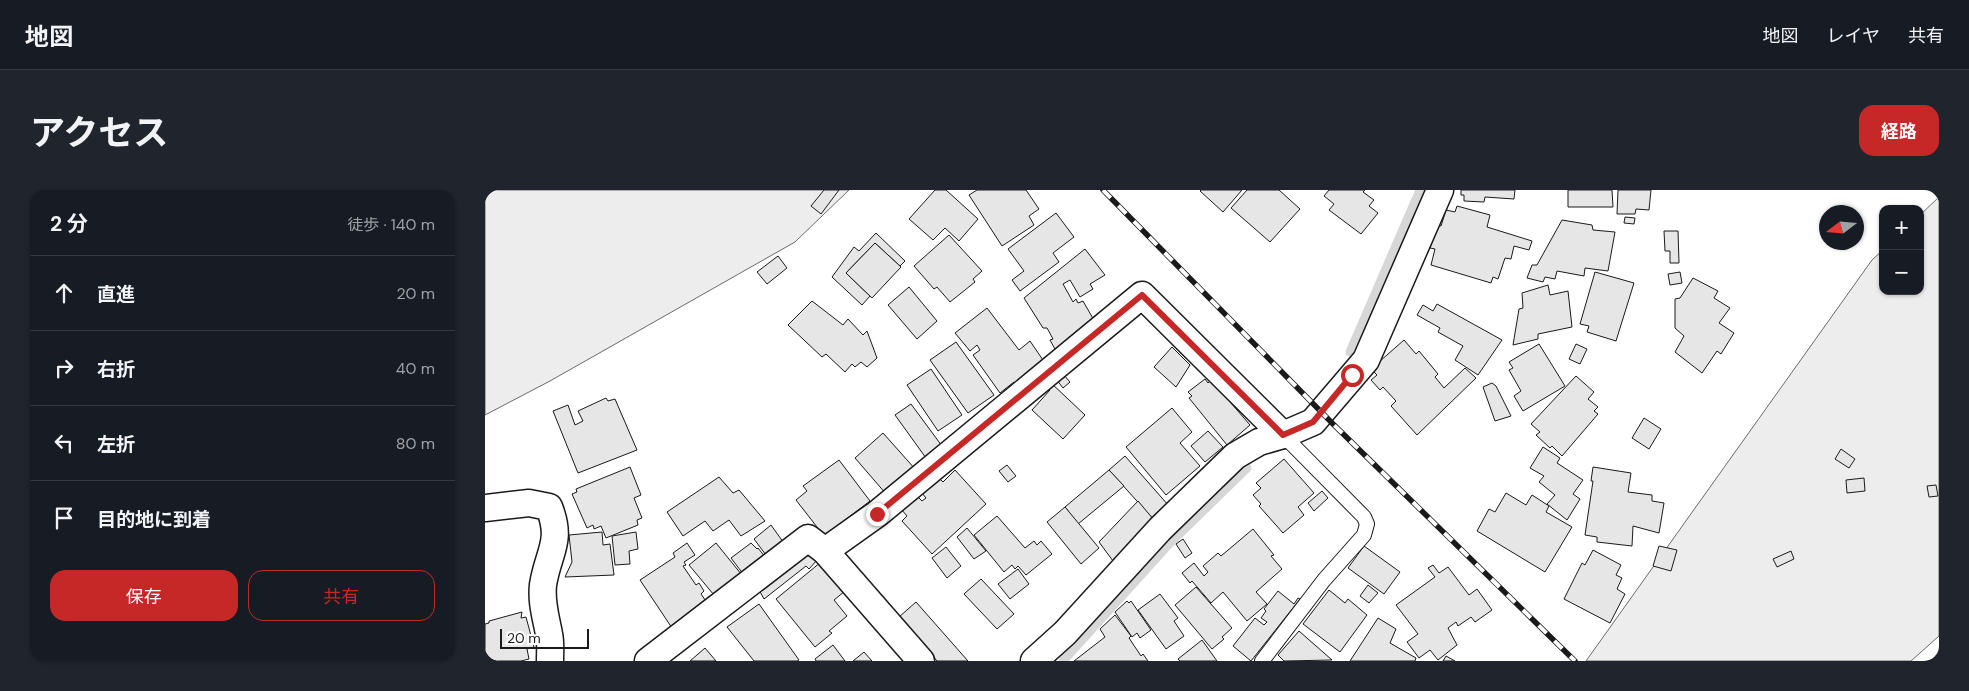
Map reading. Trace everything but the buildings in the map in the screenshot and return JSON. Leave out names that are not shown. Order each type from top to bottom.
[{"type":"street","points":[[1034,661],[1065,633],[1160,530],[1235,456],[1259,442],[1283,435],[1313,422],[1366,360],[1440,190]]},
{"type":"street","points":[[825,551],[877,514],[1142,295],[1283,435]]},
{"type":"street","points":[[485,508],[529,503],[549,507],[555,523],[555,542],[543,585],[543,605],[550,636],[549,661]]},
{"type":"street","points":[[648,661],[808,538],[825,551],[921,661]]},
{"type":"lane","points":[[1262,661],[1325,580],[1364,535],[1367,524],[1364,517],[1283,435]]},
{"type":"shaded area","points":[[485,190],[849,190],[795,242],[550,381],[485,415]]},
{"type":"shaded area","points":[[1939,197],[1939,636],[1911,661],[1586,661],[1872,260],[1879,254],[1879,295],[1924,295],[1924,211]]},
{"type":"waterway","points":[[1350,352],[1420,190]]},
{"type":"waterway","points":[[1063,661],[1169,544],[1247,468]]},
{"type":"railway","points":[[1103,190],[1333,424],[1575,661]]},
{"type":"route","points":[[877,514],[1142,295],[1283,435],[1313,422],[1352,375]]}]
